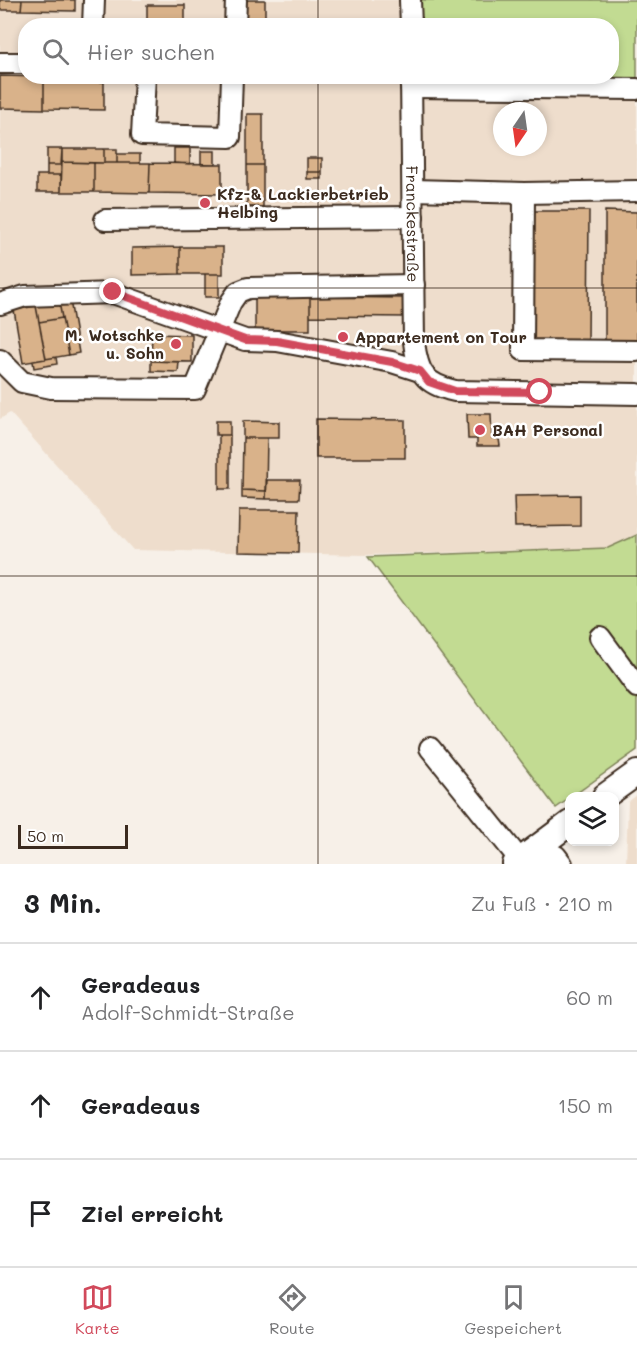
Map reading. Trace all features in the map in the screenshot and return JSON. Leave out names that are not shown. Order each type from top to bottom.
[{"type":"main road","points":[[611,792],[637,773]]},
{"type":"main road","points":[[528,859],[565,827]]},
{"type":"street","points":[[93,18],[94,0]]},
{"type":"street","points":[[235,18],[236,0]]},
{"type":"street","points":[[410,0],[411,18]]},
{"type":"street","points":[[0,63],[18,63]]},
{"type":"street","points":[[145,84],[142,135],[230,137],[232,84]]},
{"type":"street","name":"Franckestraße","points":[[411,84],[414,342],[420,371]]},
{"type":"street","points":[[476,84],[637,89]]},
{"type":"street","points":[[412,190],[524,193],[637,191]]},
{"type":"street","points":[[524,193],[523,350],[637,351]]},
{"type":"street","points":[[105,220],[413,217]]},
{"type":"street","points":[[0,360],[22,382],[51,388],[195,388],[221,331],[231,302],[238,292],[248,288],[414,285]]},
{"type":"street","points":[[0,304],[25,296],[113,292],[245,340],[277,341],[392,362],[420,371],[429,382],[455,391],[637,394]]},
{"type":"street","points":[[600,637],[637,687]]},
{"type":"street","points":[[430,748],[528,859],[556,856],[562,864]]},
{"type":"shaded area","points":[[0,0],[400,0],[400,18],[18,18],[18,84],[401,84],[402,98],[637,98],[637,535],[608,548],[367,555],[133,550],[10,413],[0,419]]},
{"type":"shaded area","points":[[637,795],[637,864],[626,864],[628,802]]},
{"type":"green space","points":[[421,0],[637,0],[637,81],[619,81],[619,18],[421,18]]},
{"type":"green space","points":[[637,535],[637,750],[578,792],[565,792],[565,802],[556,808],[368,557],[608,548]]},
{"type":"building","points":[[0,0],[22,0],[21,10],[0,10]]},
{"type":"building","points":[[22,0],[75,0],[75,11],[21,10]]},
{"type":"building","points":[[246,0],[265,0],[265,18],[246,18]]},
{"type":"building","points":[[147,5],[185,5],[185,18],[147,18]]},
{"type":"building","points":[[0,76],[18,76],[18,84],[44,84],[44,109],[0,108]]},
{"type":"building","points":[[44,84],[104,84],[104,110],[44,109]]},
{"type":"building","points":[[247,114],[263,114],[263,165],[247,165]]},
{"type":"building","points":[[174,148],[190,148],[190,164],[174,163]]},
{"type":"building","points":[[47,149],[62,149],[61,165],[47,165]]},
{"type":"building","points":[[62,149],[104,149],[104,163],[62,162]]},
{"type":"building","points":[[104,149],[117,149],[117,163],[104,163]]},
{"type":"building","points":[[201,151],[215,151],[215,164],[201,164]]},
{"type":"building","points":[[117,154],[140,154],[140,163],[117,163]]},
{"type":"building","points":[[307,158],[322,158],[322,172],[307,172]]},
{"type":"building","points":[[62,162],[94,163],[94,192],[61,192]]},
{"type":"building","points":[[94,163],[150,163],[149,193],[94,192]]},
{"type":"building","points":[[150,163],[222,164],[222,194],[149,193]]},
{"type":"building","points":[[47,165],[61,165],[61,175],[47,175]]},
{"type":"building","points":[[247,165],[263,165],[263,207],[247,207]]},
{"type":"building","points":[[307,172],[322,172],[322,179],[307,179]]},
{"type":"building","points":[[37,175],[61,175],[61,192],[37,192]]},
{"type":"building","points":[[532,211],[589,211],[588,342],[531,341]]},
{"type":"building","points":[[605,211],[637,212],[637,342],[605,342]]},
{"type":"building","points":[[180,247],[180,274],[132,275],[132,248]]},
{"type":"building","points":[[180,247],[223,247],[223,274],[180,274]]},
{"type":"building","points":[[205,274],[219,274],[219,297],[205,297]]},
{"type":"building","points":[[255,297],[310,297],[310,330],[255,330]]},
{"type":"building","points":[[310,297],[407,298],[407,317],[310,316]]},
{"type":"building","points":[[70,300],[79,353],[69,355],[59,302]]},
{"type":"building","points":[[59,302],[62,318],[39,322],[36,306]]},
{"type":"building","points":[[36,306],[46,359],[23,363],[14,310]]},
{"type":"building","points":[[62,318],[69,355],[46,359],[39,322]]},
{"type":"building","points":[[152,334],[192,335],[192,362],[151,361]]},
{"type":"building","points":[[56,357],[57,364],[34,368],[33,361]]},
{"type":"building","points":[[151,361],[179,362],[178,372],[151,371]]},
{"type":"building","points":[[467,414],[491,414],[492,438],[499,439],[500,446],[477,446],[477,439],[468,439]]},
{"type":"building","points":[[316,419],[405,420],[405,458],[316,458]]},
{"type":"building","points":[[216,421],[230,421],[230,435],[216,435]]},
{"type":"building","points":[[243,421],[279,422],[279,438],[243,438]]},
{"type":"building","points":[[219,435],[230,435],[230,489],[219,489]]},
{"type":"building","points":[[243,438],[267,438],[266,491],[242,490]]},
{"type":"building","points":[[267,480],[300,480],[299,499],[266,499]]},
{"type":"building","points":[[242,490],[266,491],[266,499],[242,498]]},
{"type":"building","points":[[580,495],[580,526],[515,527],[514,496]]},
{"type":"building","points":[[239,510],[299,510],[298,553],[238,552]]},
{"type":"place","name":"Kfz-& Lackierbetrieb Helbing","points":[[205,203]]},
{"type":"place","name":"Appartement on Tour","points":[[343,337]]},
{"type":"place","name":"M. Wotschke u. Sohn","points":[[176,344]]},
{"type":"place","name":"BAH Personal","points":[[480,430]]},
{"type":"route","points":[[113,292],[245,340],[277,341],[392,362],[420,371],[429,382],[455,391],[540,392]]}]
